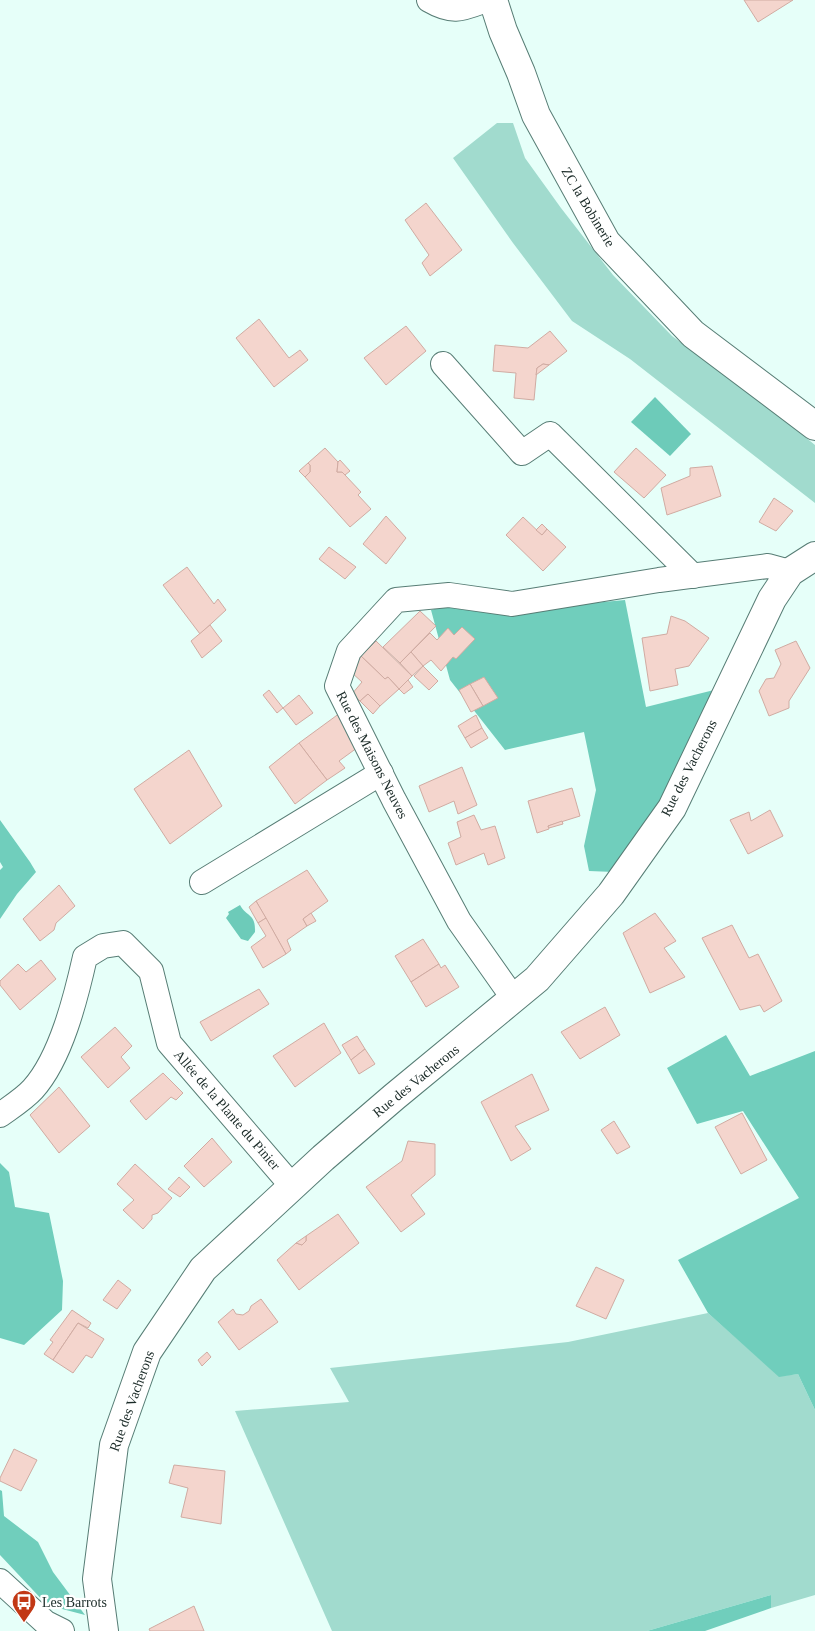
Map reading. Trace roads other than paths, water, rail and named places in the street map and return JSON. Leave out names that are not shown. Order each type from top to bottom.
[{"type":"street","points":[[429,0],[451,10],[463,9],[486,0]]},
{"type":"street","name":"ZC la Bobinerie","points":[[493,0],[536,115],[606,242],[693,334],[815,426]]},
{"type":"street","points":[[443,364],[522,453],[550,434],[693,576]]},
{"type":"street","name":"Rue des Vacherons","points":[[104,1631],[98,1579],[114,1445],[147,1352],[203,1269],[292,1186],[394,1097],[537,979],[611,894],[672,808],[772,599],[790,572],[815,556]]},
{"type":"street","name":"Rue des Maisons Neuves","points":[[514,999],[459,921],[337,686],[349,651],[396,600],[449,595],[512,604],[768,566],[790,572]]},
{"type":"street","points":[[202,882],[381,773]]},
{"type":"street","name":"Allée de la Plante du Pinier","points":[[0,1115],[33,1089],[54,1059],[79,986],[85,957],[103,946],[123,942],[151,971],[169,1043],[292,1186]]},
{"type":"street","points":[[0,1581],[46,1623],[62,1631]]},
{"type":"place","name":"Les Barrots","points":[[24,1623]]}]
